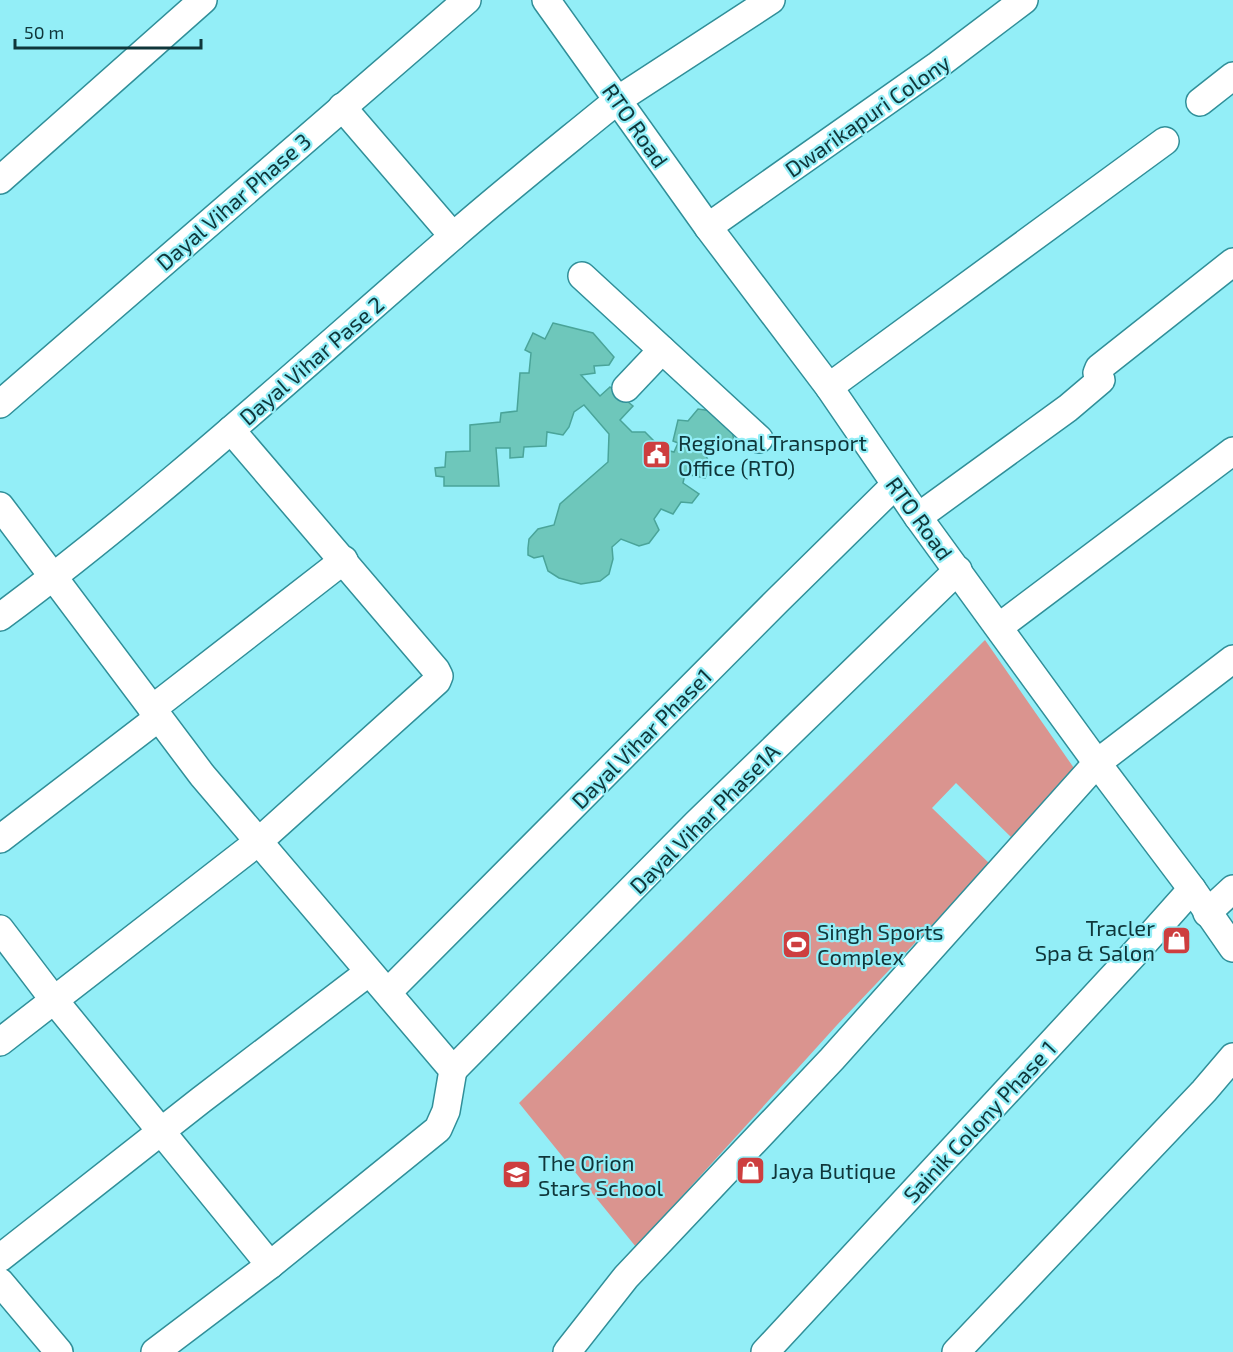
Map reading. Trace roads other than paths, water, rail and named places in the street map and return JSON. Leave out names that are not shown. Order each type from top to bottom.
[{"type":"street","points":[[0,180],[203,0]]},
{"type":"street","name":"Dayal Vihar Phase 3","points":[[0,404],[467,0]]},
{"type":"street","name":"RTO Road","points":[[546,0],[619,99],[708,227],[829,387],[918,517],[1233,948]]},
{"type":"street","name":"Dayal Vihar Pase 2","points":[[0,617],[54,577],[231,430],[453,236],[619,99],[770,0]]},
{"type":"street","name":"Dwarikapuri Colony","points":[[708,227],[938,65],[1024,0]]},
{"type":"street","points":[[1200,102],[1233,76]]},
{"type":"street","points":[[342,107],[453,236]]},
{"type":"street","points":[[829,387],[1165,141]]},
{"type":"street","points":[[918,517],[1068,408],[1101,380],[1097,373],[1099,368],[1233,262]]},
{"type":"street","points":[[582,276],[759,439]]},
{"type":"street","points":[[627,388],[662,350]]},
{"type":"street","points":[[0,1042],[258,842],[437,681],[439,676],[344,560],[231,430]]},
{"type":"street","points":[[999,627],[1233,451]]},
{"type":"street","name":"Dayal Vihar Phase1","points":[[388,992],[777,601],[896,485]]},
{"type":"street","points":[[0,506],[202,775],[453,1070],[446,1111],[438,1128],[270,1264],[154,1352]]},
{"type":"street","points":[[0,839],[344,560]]},
{"type":"street","name":"Dayal Vihar Phase1A","points":[[453,1070],[696,824],[958,570]]},
{"type":"street","points":[[567,1352],[626,1277],[832,1059],[1097,763],[1233,659]]},
{"type":"street","name":"Sainik Colony Phase 1","points":[[765,1352],[1136,953],[1192,889]]},
{"type":"street","points":[[1207,913],[1233,889]]},
{"type":"street","points":[[0,929],[54,1000],[270,1264]]},
{"type":"street","points":[[0,1258],[369,972]]},
{"type":"street","points":[[956,1352],[1204,1091],[1233,1057]]},
{"type":"street","points":[[0,1282],[59,1352]]},
{"type":"place","name":"Regional Transport Office (RTO)","points":[[657,455]]},
{"type":"place","name":"Tracler Spa & Salon","points":[[1176,940]]},
{"type":"place","name":"Singh Sports Complex","points":[[796,944]]},
{"type":"place","name":"Jaya Butique","points":[[750,1170]]},
{"type":"place","name":"The Orion Stars School","points":[[517,1175]]}]
